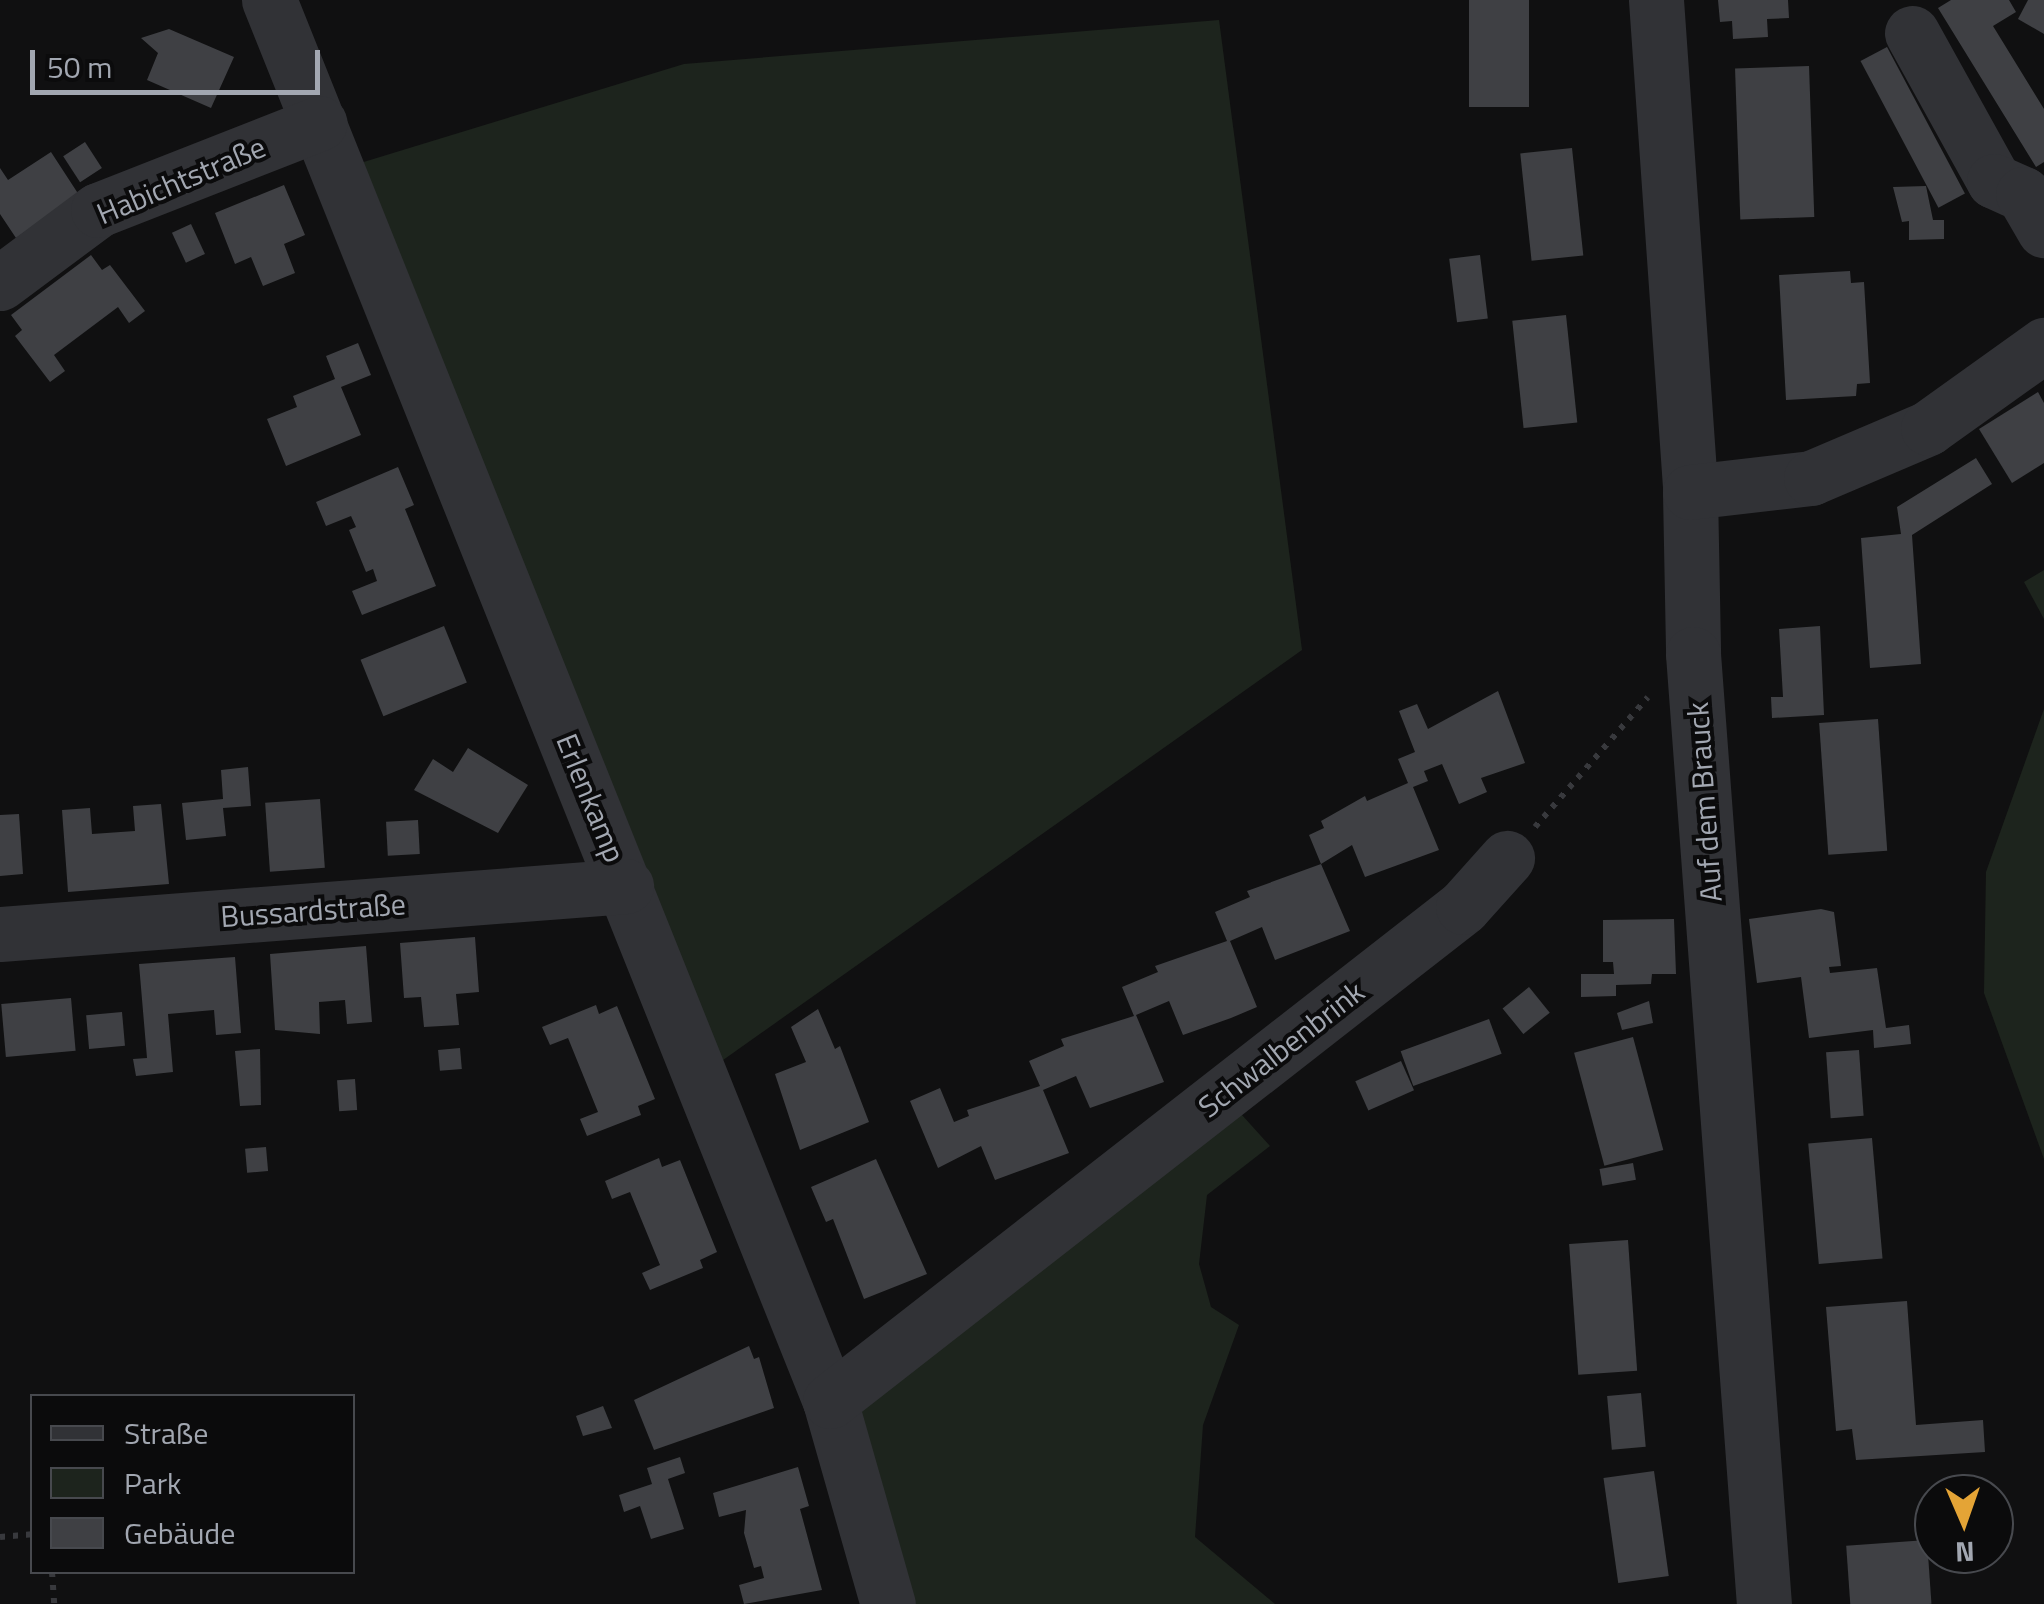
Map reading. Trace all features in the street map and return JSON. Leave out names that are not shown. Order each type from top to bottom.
[{"type":"street","name":"Erlenkamp","points":[[268,0],[830,1401],[888,1604]]},
{"type":"street","name":"Auf dem Brauck","points":[[1656,0],[1690,492],[1693,654],[1764,1604]]},
{"type":"street","points":[[1912,33],[1994,181],[2022,194],[2044,230]]},
{"type":"street","name":"Habichtstraße","points":[[0,282],[98,210],[320,123]]},
{"type":"street","points":[[1690,492],[1811,478],[1928,428],[2044,345]]},
{"type":"street","name":"Schwalbenbrink","points":[[830,1401],[1463,907],[1508,858]]},
{"type":"street","name":"Bussardstraße","points":[[0,934],[626,886]]},
{"type":"path","points":[[1508,858],[1693,654]]},
{"type":"path","points":[[0,1537],[30,1534]]},
{"type":"path","points":[[52,1574],[54,1604]]},
{"type":"green space","points":[[1219,20],[1302,650],[709,1070],[344,168],[684,64]]},
{"type":"green space","points":[[2044,570],[2044,619],[2024,582]]},
{"type":"green space","points":[[2044,709],[2044,1159],[1984,993],[1986,872]]},
{"type":"green space","points":[[1223,1094],[1270,1146],[1207,1195],[1199,1264],[1211,1307],[1239,1325],[1203,1425],[1195,1537],[1275,1604],[894,1604],[834,1401]]},
{"type":"building","points":[[1469,0],[1529,0],[1529,107],[1469,107]]},
{"type":"building","points":[[1718,0],[1788,0],[1789,18],[1767,19],[1768,37],[1733,39],[1732,21],[1720,22]]},
{"type":"building","points":[[1951,0],[2009,0],[2016,12],[1993,26],[2044,109],[2044,162],[2036,167],[1938,8]]},
{"type":"building","points":[[2028,0],[2044,0],[2044,34],[2018,19]]},
{"type":"building","points":[[169,29],[234,57],[211,108],[147,80],[158,53],[141,38]]},
{"type":"building","points":[[1887,47],[1965,194],[1938,208],[1861,61]]},
{"type":"building","points":[[1809,66],[1814,217],[1740,219],[1735,69]]},
{"type":"building","points":[[85,142],[102,168],[80,182],[63,156]]},
{"type":"building","points":[[1572,148],[1583,255],[1532,261],[1520,153]]},
{"type":"building","points":[[51,152],[79,195],[16,238],[0,214],[0,168],[8,180]]},
{"type":"building","points":[[284,185],[305,235],[284,244],[295,273],[263,286],[251,257],[235,264],[215,213]]},
{"type":"building","points":[[1926,186],[1933,220],[1944,220],[1944,239],[1909,240],[1909,221],[1902,222],[1893,187]]},
{"type":"building","points":[[191,224],[205,254],[186,263],[172,233]]},
{"type":"building","points":[[91,255],[102,270],[110,265],[145,311],[129,323],[118,307],[54,355],[65,371],[50,382],[15,336],[22,330],[11,315]]},
{"type":"building","points":[[1480,255],[1488,319],[1457,322],[1449,259]]},
{"type":"building","points":[[1850,271],[1851,283],[1864,282],[1870,383],[1857,384],[1856,396],[1786,400],[1779,275]]},
{"type":"building","points":[[1566,315],[1577,422],[1524,428],[1512,321]]},
{"type":"building","points":[[358,343],[371,375],[341,387],[361,435],[286,466],[267,419],[297,407],[293,396],[335,379],[326,356]]},
{"type":"building","points":[[2038,392],[2044,403],[2044,463],[2012,483],[1979,429]]},
{"type":"building","points":[[1976,458],[1992,484],[1912,535],[1921,664],[1870,668],[1861,538],[1901,534],[1897,507]]},
{"type":"building","points":[[398,467],[414,505],[405,509],[436,586],[362,615],[352,591],[377,581],[373,569],[366,572],[349,530],[356,527],[351,516],[326,526],[316,502]]},
{"type":"building","points":[[444,626],[467,683],[383,716],[361,660]]},
{"type":"building","points":[[1820,626],[1824,715],[1772,718],[1771,697],[1783,697],[1779,629]]},
{"type":"building","points":[[1498,691],[1525,763],[1481,778],[1487,792],[1459,804],[1442,764],[1424,771],[1428,781],[1413,787],[1439,850],[1365,877],[1352,845],[1321,864],[1309,835],[1324,828],[1321,821],[1365,796],[1367,801],[1408,783],[1398,759],[1415,752],[1399,711],[1417,704],[1428,729]]},
{"type":"building","points":[[1878,719],[1887,851],[1828,855],[1819,723]]},
{"type":"building","points":[[468,748],[528,785],[498,833],[414,790],[433,759],[453,772]]},
{"type":"building","points":[[248,767],[251,806],[223,808],[226,836],[186,840],[182,803],[223,799],[221,770]]},
{"type":"building","points":[[320,799],[325,868],[270,872],[265,803]]},
{"type":"building","points":[[161,804],[169,884],[68,892],[62,810],[90,808],[92,834],[135,831],[133,806]]},
{"type":"building","points":[[19,814],[23,874],[0,876],[0,815]]},
{"type":"building","points":[[418,820],[420,854],[388,856],[386,822]]},
{"type":"building","points":[[1321,864],[1350,931],[1275,960],[1262,927],[1230,941],[1257,1007],[1231,1018],[1183,1035],[1169,1001],[1136,1015],[1164,1082],[1090,1108],[1076,1076],[1043,1090],[1069,1153],[995,1180],[981,1146],[938,1168],[910,1101],[940,1088],[954,1122],[969,1116],[967,1110],[1040,1086],[1029,1061],[1064,1046],[1061,1039],[1134,1016],[1122,987],[1158,972],[1155,966],[1227,941],[1215,912],[1250,897],[1247,891]]},
{"type":"building","points":[[1821,909],[1834,912],[1841,966],[1829,967],[1830,973],[1877,968],[1886,1028],[1909,1025],[1911,1044],[1874,1048],[1873,1030],[1809,1038],[1801,977],[1757,983],[1749,919]]},
{"type":"building","points":[[1674,919],[1676,974],[1652,974],[1651,984],[1616,985],[1616,996],[1581,997],[1581,974],[1614,974],[1613,962],[1603,962],[1603,920]]},
{"type":"building","points":[[475,937],[479,992],[456,994],[459,1025],[424,1027],[421,997],[404,998],[400,943]]},
{"type":"building","points":[[366,946],[372,1022],[347,1024],[345,1000],[319,1002],[320,1034],[275,1030],[270,954]]},
{"type":"building","points":[[235,957],[241,1033],[216,1035],[214,1010],[168,1014],[173,1072],[136,1076],[133,1059],[147,1058],[139,964]]},
{"type":"building","points":[[1529,987],[1550,1013],[1523,1034],[1503,1008]]},
{"type":"building","points":[[71,998],[76,1051],[6,1057],[1,1004]]},
{"type":"building","points":[[1649,1001],[1653,1023],[1622,1030],[1617,1013]]},
{"type":"building","points":[[596,1005],[599,1014],[617,1006],[655,1099],[638,1106],[641,1115],[587,1136],[580,1119],[598,1112],[568,1038],[550,1045],[542,1027]]},
{"type":"building","points":[[818,1009],[835,1049],[840,1046],[869,1122],[800,1150],[775,1074],[806,1062],[791,1027]]},
{"type":"building","points":[[122,1012],[125,1046],[89,1049],[86,1015]]},
{"type":"building","points":[[1489,1019],[1502,1054],[1413,1086],[1401,1051]]},
{"type":"building","points":[[1633,1037],[1663,1150],[1604,1166],[1574,1053]]},
{"type":"building","points":[[460,1048],[462,1069],[440,1071],[438,1050]]},
{"type":"building","points":[[260,1049],[261,1105],[240,1106],[235,1051]]},
{"type":"building","points":[[1859,1050],[1864,1116],[1831,1118],[1826,1052]]},
{"type":"building","points":[[1401,1061],[1414,1090],[1368,1111],[1355,1081]]},
{"type":"building","points":[[355,1079],[357,1110],[339,1111],[337,1080]]},
{"type":"building","points":[[1872,1138],[1883,1259],[1819,1264],[1808,1144]]},
{"type":"building","points":[[266,1147],[268,1171],[247,1173],[245,1149]]},
{"type":"building","points":[[659,1158],[662,1167],[680,1160],[717,1252],[700,1260],[703,1268],[650,1290],[642,1273],[660,1265],[630,1192],[612,1199],[605,1181]]},
{"type":"building","points":[[876,1159],[927,1274],[864,1299],[833,1219],[826,1222],[811,1187]]},
{"type":"building","points":[[1633,1163],[1636,1180],[1602,1186],[1600,1169]]},
{"type":"building","points":[[1628,1240],[1637,1371],[1578,1375],[1569,1244]]},
{"type":"building","points":[[1907,1301],[1916,1425],[1983,1420],[1985,1452],[1856,1460],[1852,1429],[1836,1431],[1826,1307]]},
{"type":"building","points":[[749,1346],[754,1359],[759,1357],[774,1408],[654,1450],[634,1400]]},
{"type":"building","points":[[1641,1393],[1646,1447],[1612,1450],[1607,1396]]},
{"type":"building","points":[[603,1406],[612,1428],[583,1436],[576,1416]]},
{"type":"building","points":[[680,1457],[685,1473],[668,1479],[684,1529],[651,1539],[640,1506],[624,1512],[619,1495],[652,1484],[647,1468]]},
{"type":"building","points":[[798,1467],[809,1506],[800,1509],[822,1590],[744,1604],[739,1585],[764,1578],[761,1566],[754,1568],[744,1533],[746,1510],[719,1517],[713,1493]]},
{"type":"building","points":[[1654,1471],[1669,1576],[1618,1583],[1603,1478]]},
{"type":"building","points":[[1914,1541],[1914,1574],[1929,1574],[1931,1604],[1850,1604],[1846,1546]]}]
